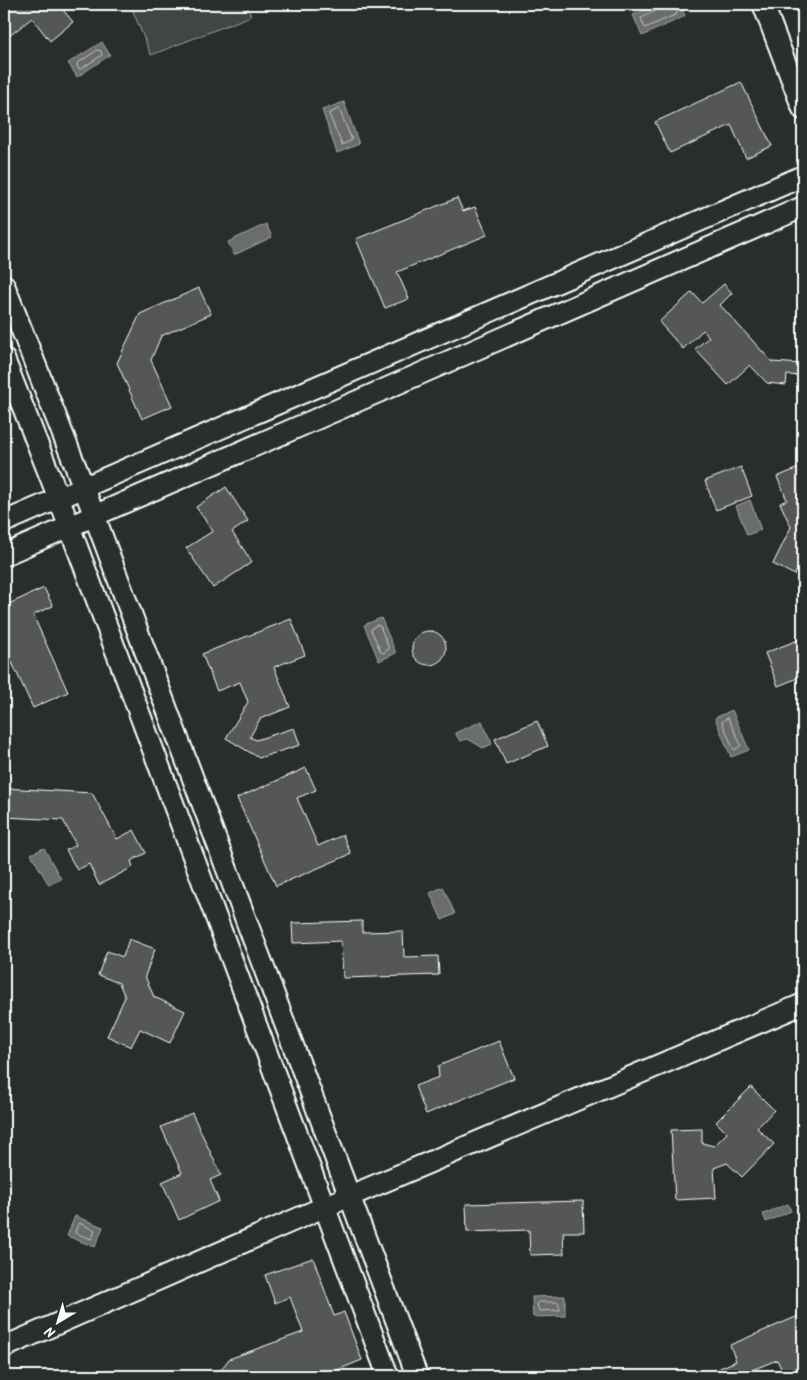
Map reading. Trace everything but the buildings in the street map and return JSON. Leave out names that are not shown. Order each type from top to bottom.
[{"type":"street","points":[[763,4],[803,109]]},
{"type":"street","points":[[4,522],[803,176]]},
{"type":"street","points":[[4,555],[803,207]]},
{"type":"street","points":[[4,285],[84,488],[417,1376]]},
{"type":"street","points":[[4,359],[69,526],[388,1376]]},
{"type":"street","points":[[4,1347],[324,1207],[803,1004]]},
{"type":"shaded area","points":[[130,4],[246,4],[251,16],[151,55]]},
{"type":"water","points":[[659,4],[680,4],[685,16],[642,36],[633,15]]},
{"type":"water","points":[[102,42],[110,55],[77,77],[68,63]]},
{"type":"water","points":[[344,102],[359,144],[337,153],[322,110]]},
{"type":"water","points":[[266,224],[272,237],[234,255],[228,242]]},
{"type":"water","points":[[750,500],[761,530],[747,535],[736,506]]},
{"type":"water","points":[[381,618],[396,653],[379,661],[364,625]]},
{"type":"water","points":[[732,710],[749,750],[731,757],[715,718]]},
{"type":"water","points":[[482,721],[492,744],[483,748],[468,739],[460,741],[455,733]]},
{"type":"water","points":[[44,848],[61,879],[49,885],[31,854]]},
{"type":"water","points":[[443,887],[455,914],[442,920],[430,893]]},
{"type":"water","points":[[788,1204],[791,1211],[766,1222],[763,1214]]},
{"type":"water","points":[[75,1216],[103,1227],[95,1247],[67,1236]]},
{"type":"water","points":[[565,1296],[565,1316],[533,1317],[532,1297]]}]
